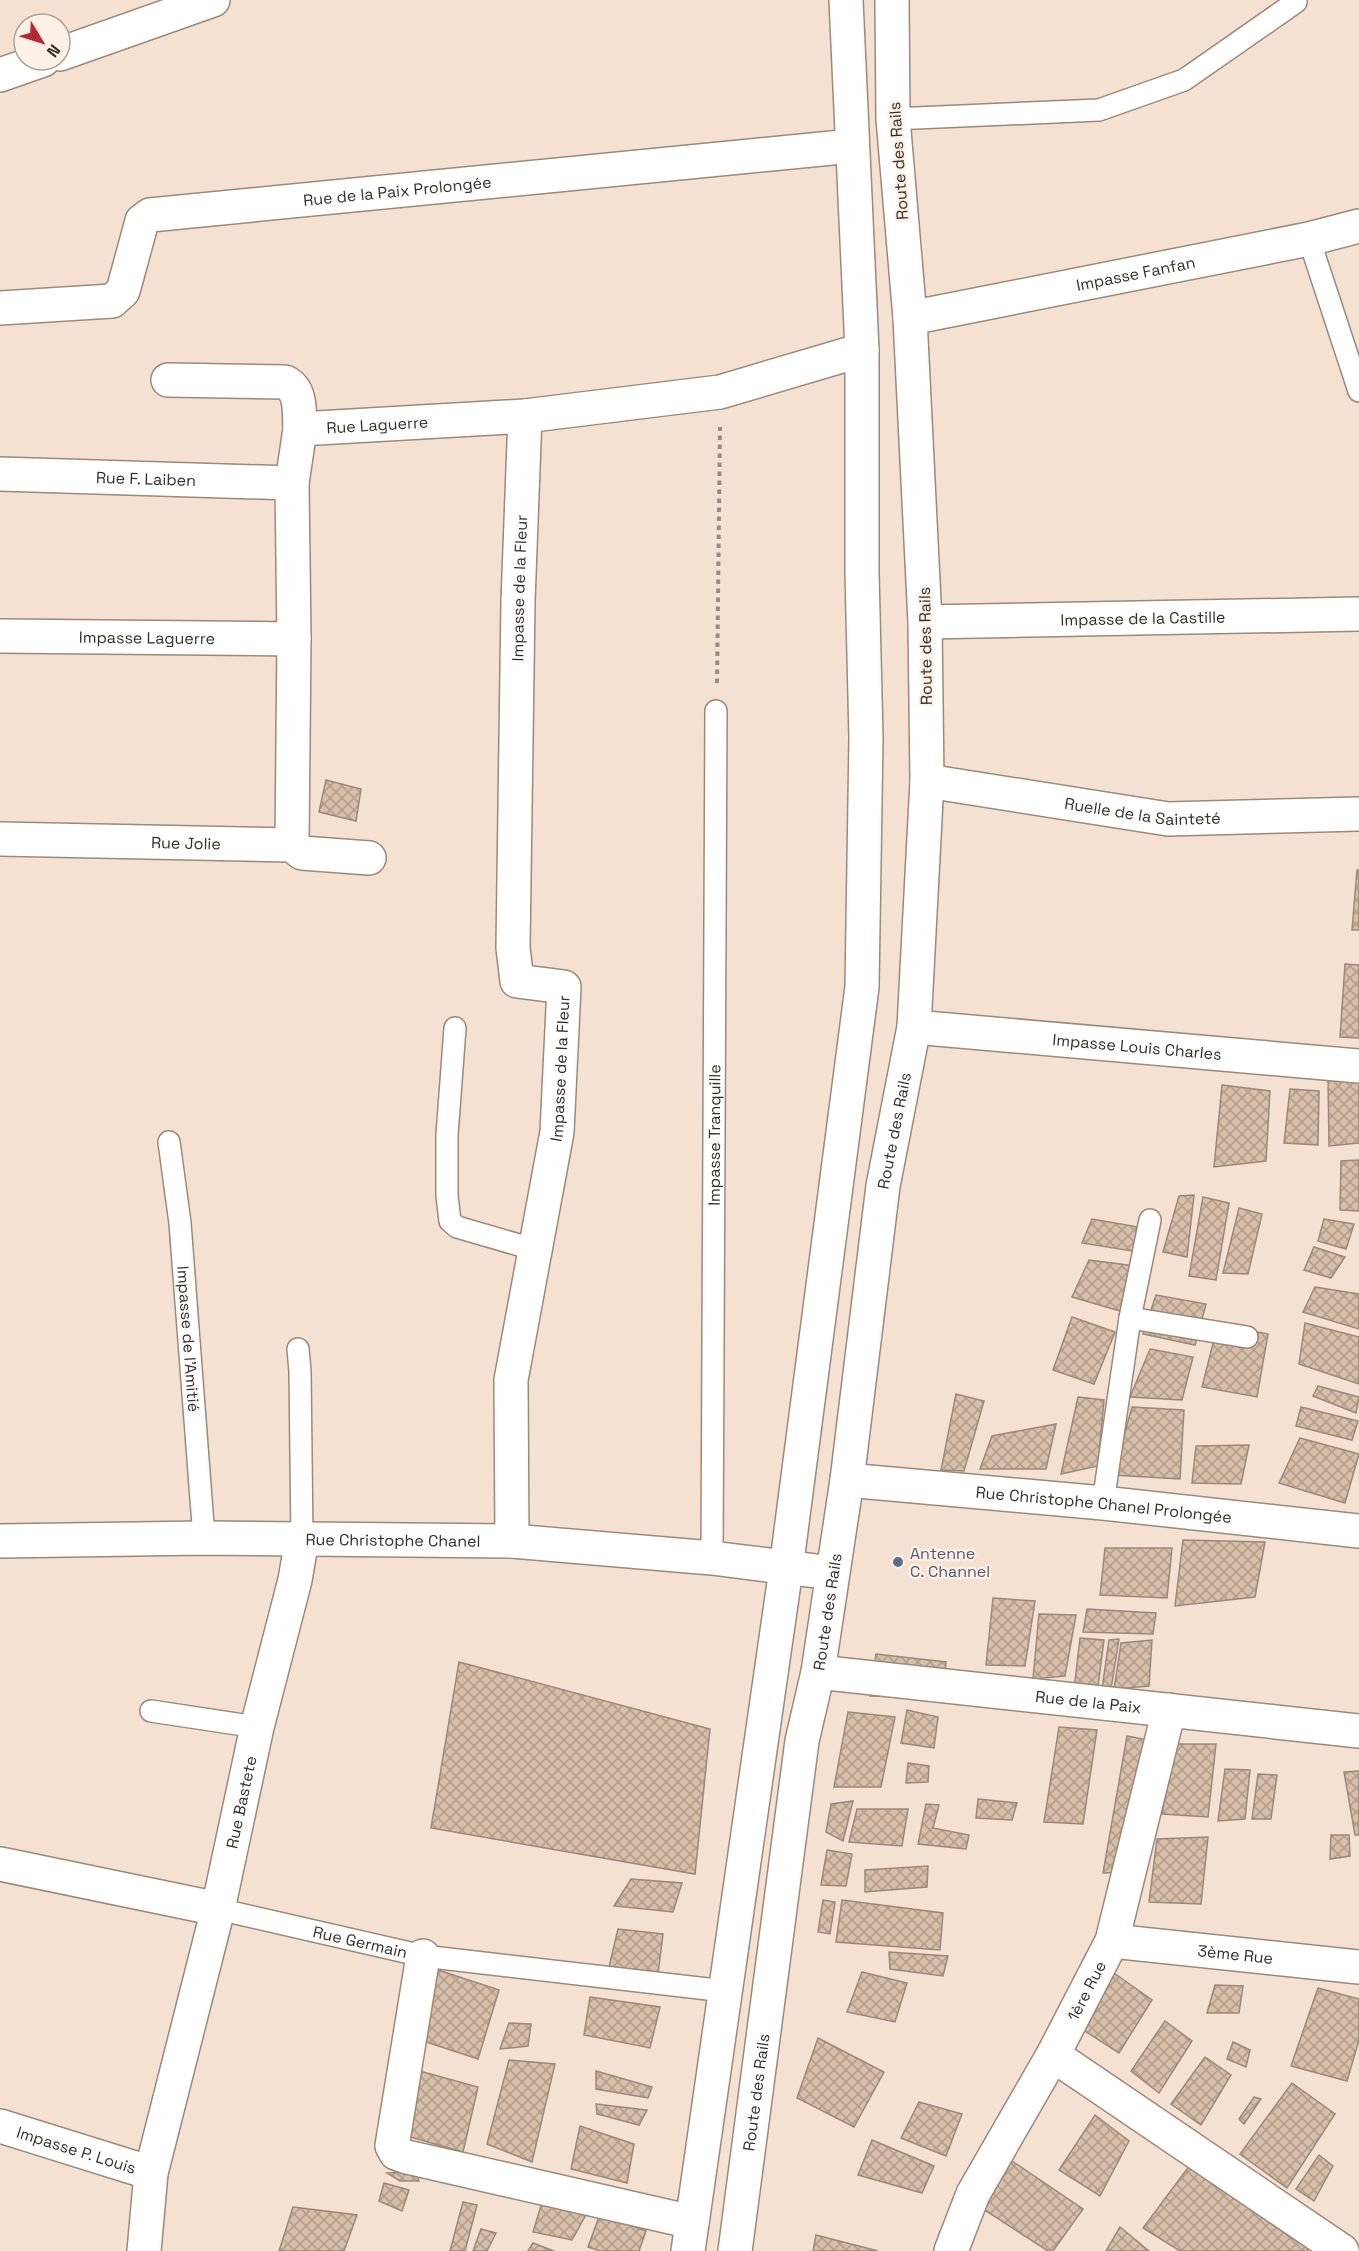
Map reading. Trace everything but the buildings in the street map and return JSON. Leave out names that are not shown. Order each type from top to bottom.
[{"type":"street","points":[[72,50],[213,0]]},
{"type":"street","points":[[423,1956],[392,2146],[396,2153],[690,2236],[786,1569],[862,987],[866,738],[862,573],[862,350],[846,0]]},
{"type":"street","name":"Route des Rails","points":[[735,2251],[802,1741],[818,1672],[847,1480],[883,1186],[914,1027],[927,781],[925,622],[910,318],[893,119],[892,0]]},
{"type":"street","name":"Rue de la Paix Prolongée","points":[[0,308],[112,302],[123,291],[142,221],[150,214],[852,146]]},
{"type":"street","name":"Impasse Fanfan","points":[[910,318],[1309,239],[1359,226]]},
{"type":"street","name":"Rue Laguerre","points":[[300,429],[525,416],[720,392],[862,350]]},
{"type":"street","points":[[168,380],[285,382],[292,385],[297,392],[300,429],[292,483],[294,639],[292,845]]},
{"type":"street","name":"Impasse de la Fleur","points":[[512,1541],[511,1380],[557,1131],[564,987],[517,981],[513,948],[518,601],[525,416]]},
{"type":"street","name":"Rue F. Laiben","points":[[0,474],[292,483]]},
{"type":"street","name":"Impasse de la Castille","points":[[925,622],[1359,614]]},
{"type":"street","name":"Impasse Laguerre","points":[[0,636],[294,639]]},
{"type":"street","name":"Ruelle de la Sainteté","points":[[927,781],[1168,819],[1359,814]]},
{"type":"street","name":"Rue Jolie","points":[[0,839],[292,845],[302,853],[369,858]]},
{"type":"street","name":"Impasse Louis Charles","points":[[914,1027],[1359,1066]]},
{"type":"street","name":"Rue Christophe Chanel Prolongée","points":[[847,1480],[1103,1503],[1359,1532]]},
{"type":"street","name":"Rue Christophe Chanel","points":[[0,1541],[204,1538],[512,1541],[712,1558],[832,1573]]},
{"type":"street","name":"Rue Bastete","points":[[144,2251],[151,2173],[218,1909],[257,1727],[296,1580],[302,1539]]},
{"type":"street","name":"Rue de la Paix","points":[[818,1672],[1359,1731]]},
{"type":"street","name":"1ère Rue","points":[[956,2249],[973,2194],[1053,2055],[1112,1941],[1169,1710]]},
{"type":"street","name":"Rue Germain","points":[[0,1864],[218,1909]]},
{"type":"street","name":"3ème Rue","points":[[1112,1941],[1359,1967]]},
{"type":"street","points":[[1053,2055],[1342,2251]]},
{"type":"street","name":"Impasse P. Louis","points":[[0,2126],[151,2173]]},
{"type":"lane","points":[[893,119],[1098,110],[1184,80],[1296,2]]},
{"type":"lane","points":[[1309,239],[1359,391]]},
{"type":"lane","name":"Impasse Tranquille","points":[[712,1558],[716,711]]},
{"type":"lane","points":[[455,1028],[447,1135],[447,1196],[450,1221],[457,1227],[536,1250]]},
{"type":"lane","name":"Impasse de l'Amitié","points":[[169,1142],[180,1223],[204,1538]]},
{"type":"lane","points":[[1103,1503],[1130,1318],[1150,1220]]},
{"type":"lane","points":[[1130,1318],[1247,1337]]},
{"type":"lane","name":"Rue Bastete","points":[[298,1349],[302,1539]]},
{"type":"lane","points":[[151,1711],[257,1727]]},
{"type":"lane","name":"Rue Germain","points":[[218,1909],[423,1956],[725,1990]]},
{"type":"path","points":[[716,711],[720,392]]},
{"type":"place","name":"Antenne C. Channel","points":[[898,1562]]}]
